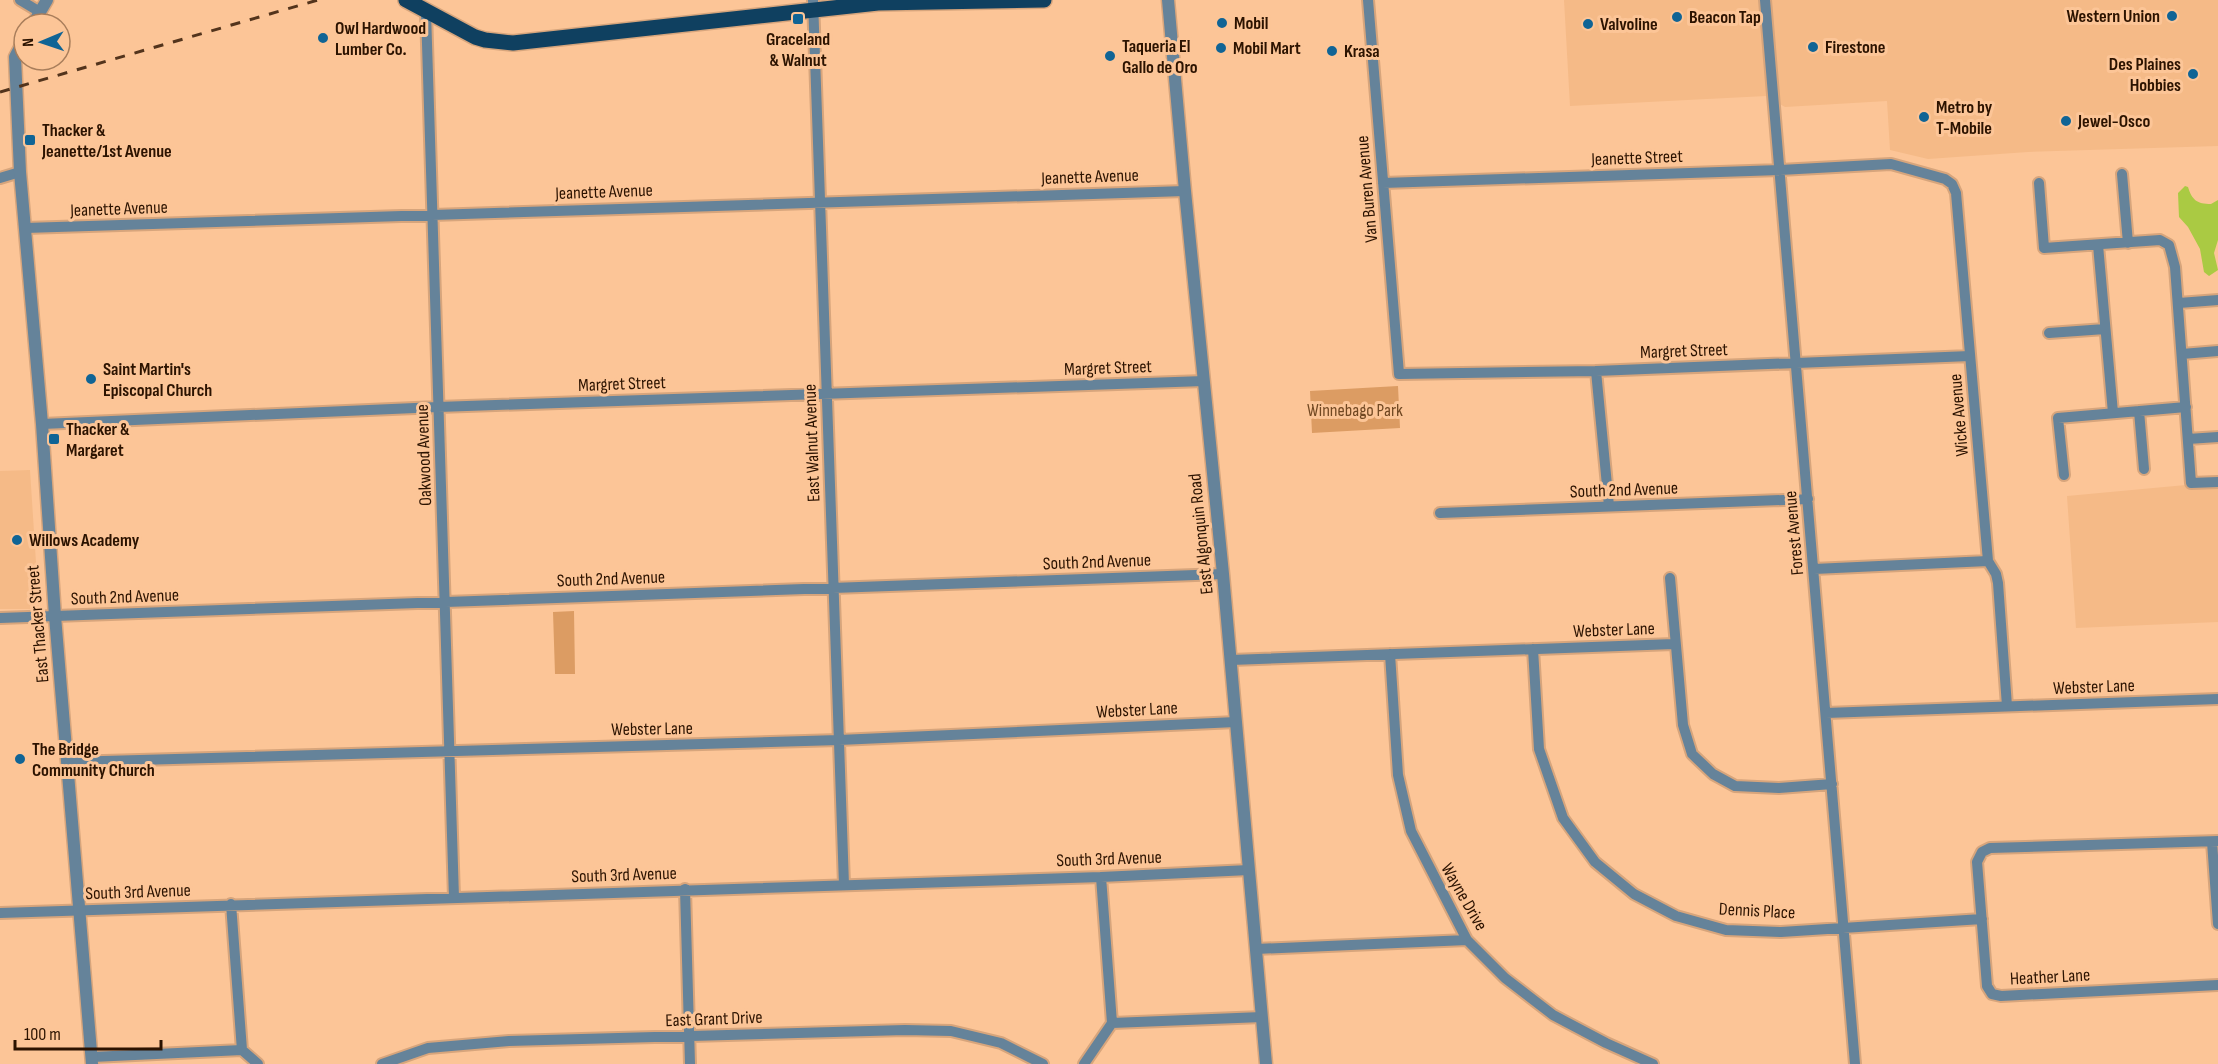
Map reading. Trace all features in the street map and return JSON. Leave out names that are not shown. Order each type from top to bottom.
[{"type":"main road","points":[[406,0],[474,37],[513,43],[813,5],[1044,0]]},
{"type":"street","points":[[20,0],[40,12],[47,0]]},
{"type":"street","name":"East Algonquin Road","points":[[1168,0],[1231,660],[1266,1064]]},
{"type":"street","name":"Van Buren Avenue","points":[[1368,0],[1399,374]]},
{"type":"street","name":"Forest Avenue","points":[[1765,0],[1856,1064]]},
{"type":"street","name":"East Walnut Avenue","points":[[813,5],[844,885]]},
{"type":"street","name":"Oakwood Avenue","points":[[426,12],[454,898]]},
{"type":"street","name":"East Thacker Street","points":[[16,72],[20,172],[92,1060]]},
{"type":"street","name":"Jeanette Street","points":[[1383,183],[1780,170],[1891,164]]},
{"type":"street","name":"Wicke Avenue","points":[[1891,164],[1945,179],[1952,184],[1956,193],[1988,561],[1996,574],[1998,583],[2007,706]]},
{"type":"street","points":[[0,178],[20,172]]},
{"type":"street","points":[[2122,174],[2128,243]]},
{"type":"street","points":[[2039,183],[2044,248],[2160,240],[2169,245],[2175,267],[2191,483],[2218,482]]},
{"type":"street","name":"Jeanette Avenue","points":[[25,228],[1185,191]]},
{"type":"street","points":[[2098,245],[2113,413]]},
{"type":"street","points":[[2178,303],[2218,300]]},
{"type":"street","points":[[2049,333],[2105,329]]},
{"type":"street","points":[[2182,354],[2218,351]]},
{"type":"street","name":"Margret Street","points":[[1399,374],[1596,371],[1970,356]]},
{"type":"street","points":[[1596,371],[1609,506]]},
{"type":"street","name":"Margret Street","points":[[42,424],[438,407],[1204,381]]},
{"type":"street","points":[[2064,475],[2058,418],[2186,407]]},
{"type":"street","points":[[2139,411],[2144,469]]},
{"type":"street","points":[[2188,439],[2218,437]]},
{"type":"street","name":"South 2nd Avenue","points":[[1440,513],[1808,499]]},
{"type":"street","points":[[1814,569],[1988,561]]},
{"type":"street","name":"South 2nd Avenue","points":[[0,618],[1223,574]]},
{"type":"street","points":[[1670,578],[1674,644],[1686,738],[1692,754],[1703,766],[1735,786],[1779,788],[1832,784]]},
{"type":"street","name":"Webster Lane","points":[[1231,660],[1674,644]]},
{"type":"street","name":"Dennis Place","points":[[1533,649],[1539,750],[1563,818],[1595,862],[1634,894],[1676,916],[1726,930],[1780,932],[1982,919]]},
{"type":"street","name":"Wayne Drive","points":[[1390,654],[1398,775],[1411,831],[1467,940],[1505,978],[1553,1015],[1606,1043],[1653,1064]]},
{"type":"street","name":"Webster Lane","points":[[1826,712],[2218,699]]},
{"type":"street","name":"Webster Lane","points":[[68,762],[839,740],[1236,722]]},
{"type":"street","points":[[2215,841],[2218,924]]},
{"type":"street","name":"Heather Lane","points":[[2215,841],[1990,848],[1982,852],[1977,862],[1987,986],[1992,994],[2001,996],[2218,985]]},
{"type":"street","name":"South 3rd Avenue","points":[[0,913],[1249,870]]},
{"type":"street","points":[[1084,1064],[1112,1023],[1101,876]]},
{"type":"street","points":[[685,890],[690,1064]]},
{"type":"street","points":[[231,904],[242,1050],[258,1064]]},
{"type":"street","points":[[1256,949],[1467,940]]},
{"type":"street","points":[[1112,1023],[1262,1017]]},
{"type":"street","name":"East Grant Drive","points":[[382,1064],[428,1048],[509,1041],[951,1030],[1001,1043],[1043,1064]]},
{"type":"street","points":[[92,1060],[242,1050]]},
{"type":"shaded area","points":[[1564,0],[2218,0],[2218,146],[2028,152],[1928,159],[1890,150],[1887,101],[1785,107],[1766,96],[1570,106]]},
{"type":"shaded area","points":[[2185,186],[2188,187],[2193,198],[2199,202],[2211,204],[2218,200],[2218,240],[2214,253],[2218,270],[2209,276],[2204,272],[2200,249],[2188,227],[2179,217],[2178,193]]},
{"type":"shaded area","name":"Willows Academy","points":[[30,470],[39,609],[0,609],[0,471]]},
{"type":"shaded area","points":[[2218,482],[2218,622],[2076,628],[2067,496]]},
{"type":"green space","name":"Winnebago Park","points":[[1398,386],[1400,428],[1312,433],[1310,391]]},
{"type":"green space","points":[[574,611],[575,674],[555,674],[553,612]]},
{"type":"railway","points":[[0,92],[318,0]]},
{"type":"place","name":"Western Union","points":[[2172,16]]},
{"type":"place","name":"Beacon Tap","points":[[1677,17]]},
{"type":"place","name":"Graceland & Walnut","points":[[798,19]]},
{"type":"place","name":"Mobil","points":[[1222,23]]},
{"type":"place","name":"Valvoline","points":[[1588,24]]},
{"type":"place","name":"Owl Hardwood Lumber Co.","points":[[323,38]]},
{"type":"place","name":"Firestone","points":[[1813,47]]},
{"type":"place","name":"Mobil Mart","points":[[1221,48]]},
{"type":"place","name":"Krasa","points":[[1332,51]]},
{"type":"place","name":"Taqueria El Gallo de Oro","points":[[1110,56]]},
{"type":"place","name":"Des Plaines Hobbies","points":[[2193,74]]},
{"type":"place","name":"Metro by T-Mobile","points":[[1924,117]]},
{"type":"place","name":"Jewel-Osco","points":[[2066,121]]},
{"type":"place","name":"Thacker & Jeanette/1st Avenue","points":[[30,140]]},
{"type":"place","name":"Saint Martin's Episcopal Church","points":[[91,379]]},
{"type":"place","name":"Thacker & Margaret","points":[[54,439]]},
{"type":"place","name":"Willows Academy","points":[[17,540]]},
{"type":"place","name":"The Bridge Community Church","points":[[20,759]]}]
